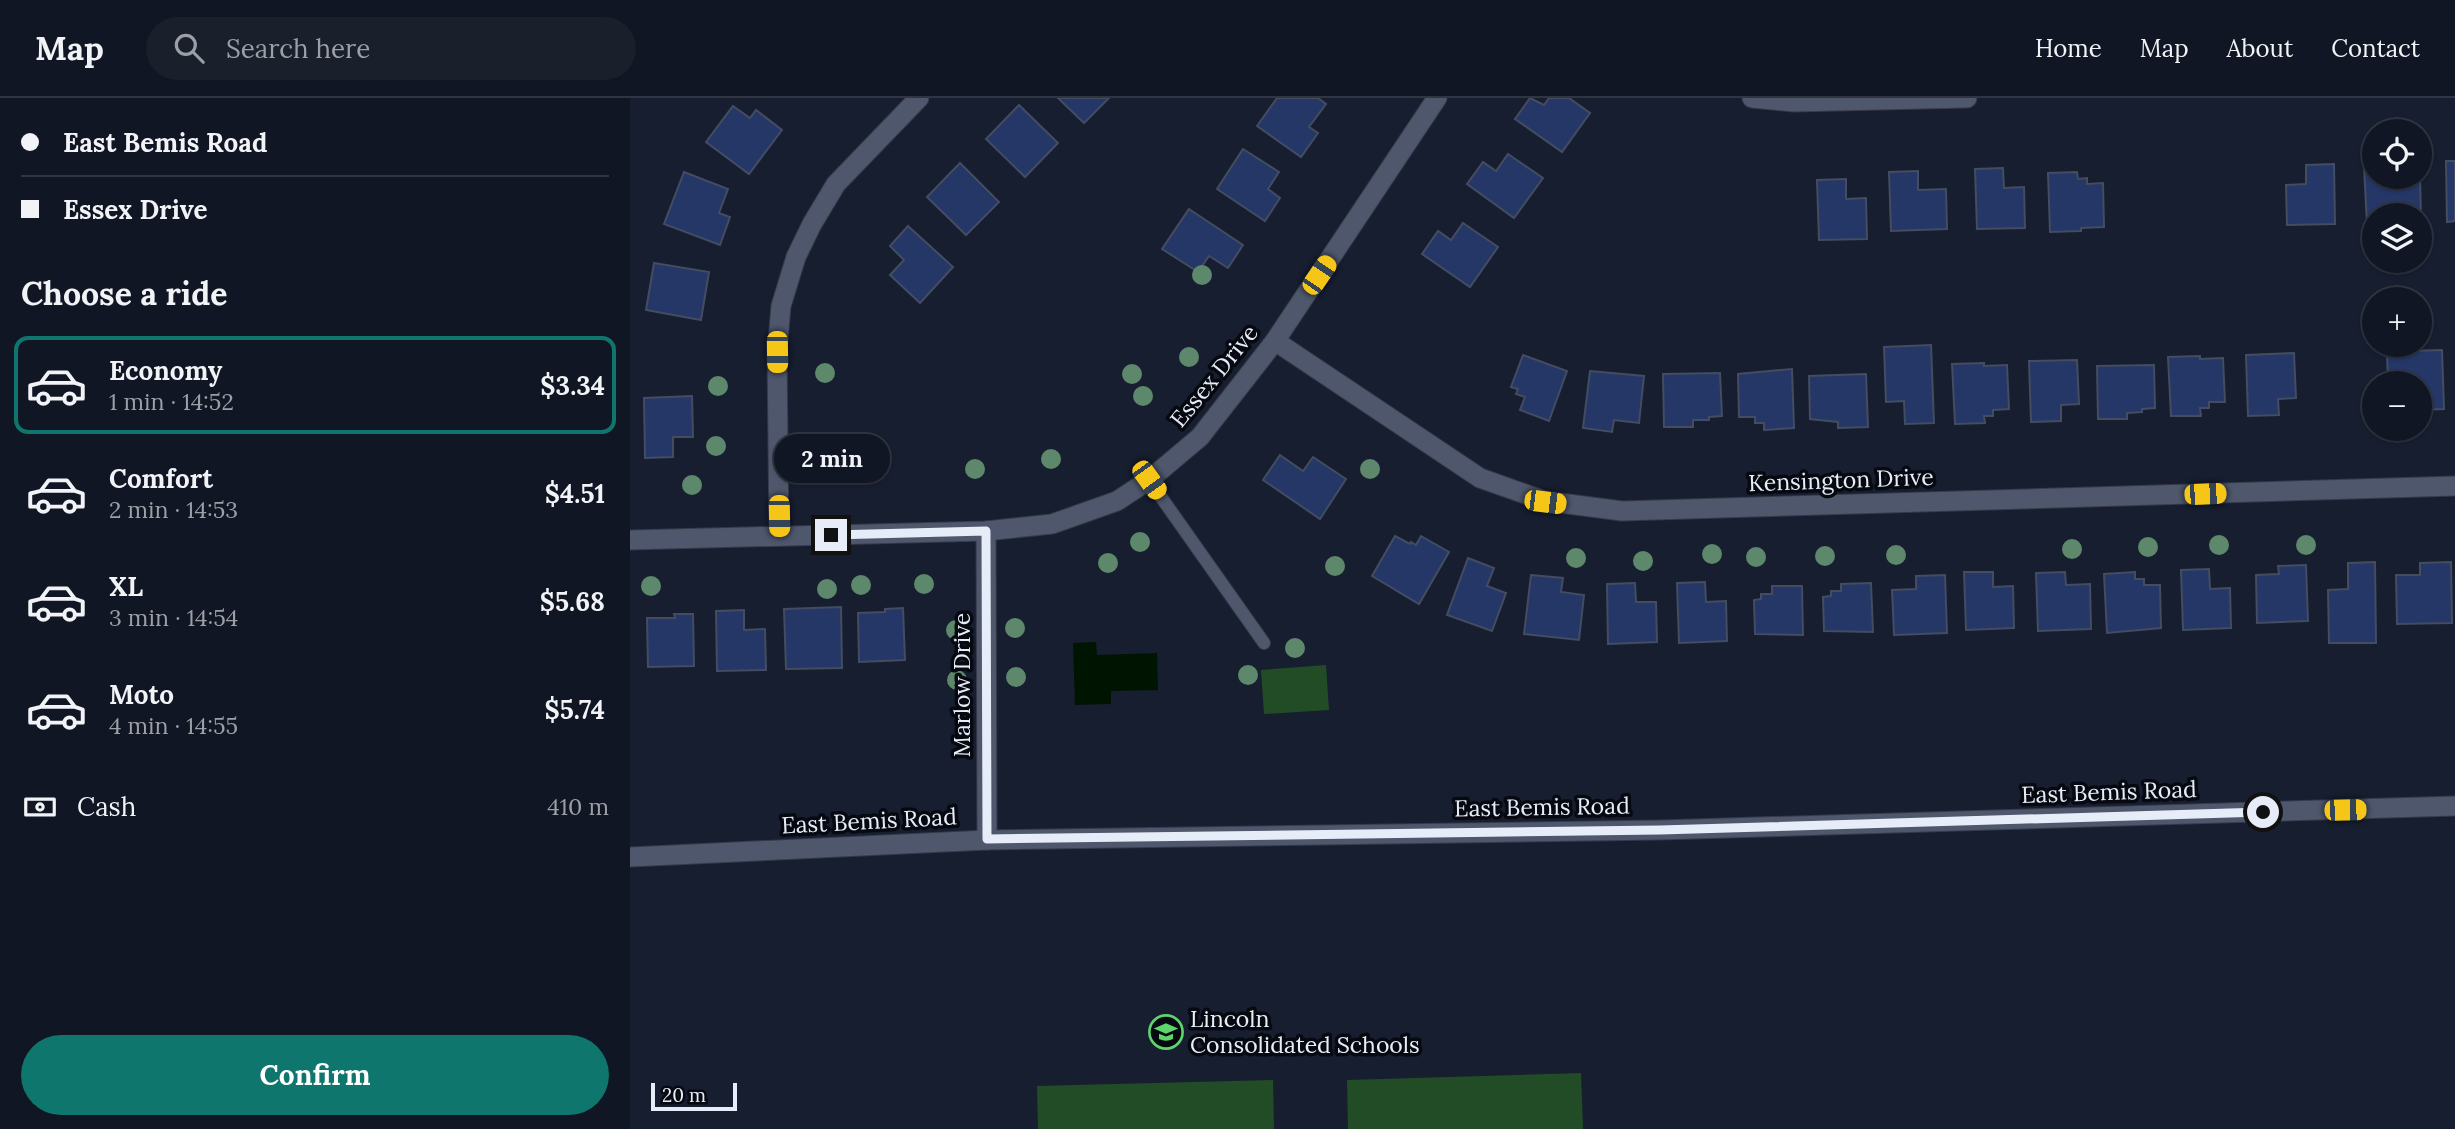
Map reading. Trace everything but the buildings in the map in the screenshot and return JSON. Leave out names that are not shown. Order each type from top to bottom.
[{"type":"street","points":[[779,536],[777,352],[781,306],[796,257],[812,223],[836,184],[919,98]]},
{"type":"street","name":"Essex Drive","points":[[630,540],[986,531],[1052,524],[1117,500],[1149,480],[1200,438],[1275,341],[1437,98]]},
{"type":"street","points":[[1752,98],[1794,102],[1967,98]]},
{"type":"street","name":"Kensington Drive","points":[[1275,341],[1480,478],[1545,502],[1622,511],[2455,486]]},
{"type":"street","name":"Marlow Drive","points":[[986,531],[987,839]]},
{"type":"street","name":"East Bemis Road","points":[[630,857],[987,839],[1660,830],[2455,806]]},
{"type":"lane","points":[[1149,480],[1264,643]]},
{"type":"green space","points":[[1326,665],[1329,710],[1264,714],[1261,670]]},
{"type":"green space","points":[[1581,1073],[1583,1129],[1348,1129],[1347,1080]]},
{"type":"green space","points":[[1273,1080],[1274,1129],[1038,1129],[1037,1086]]},
{"type":"shaded area","points":[[1096,642],[1097,655],[1157,653],[1158,690],[1111,691],[1111,704],[1075,705],[1073,643]]},
{"type":"place","name":"Lincoln Consolidated Schools","points":[[1166,1032]]},
{"type":"route","points":[[831,535],[986,531],[987,839],[1660,830],[2263,812]]}]
